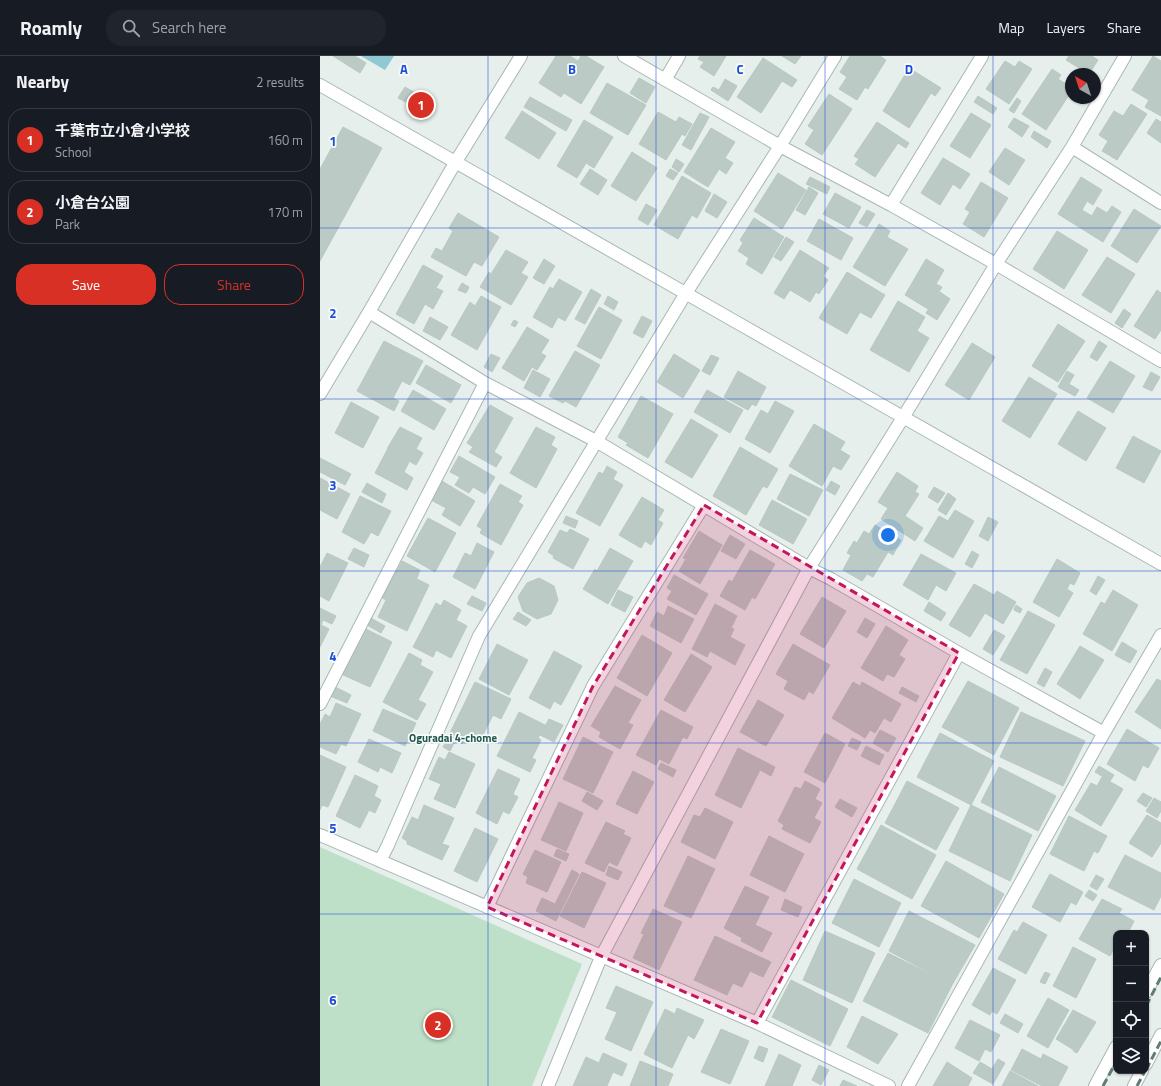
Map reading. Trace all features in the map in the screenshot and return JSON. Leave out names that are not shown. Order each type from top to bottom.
[{"type":"street","points":[[320,394],[455,163],[521,56]]},
{"type":"street","points":[[624,56],[780,146],[891,205],[996,264],[1161,361]]},
{"type":"street","points":[[665,80],[680,56]]},
{"type":"street","points":[[380,861],[479,636],[686,293],[780,146],[835,56]]},
{"type":"street","points":[[891,205],[982,56]]},
{"type":"street","points":[[548,1086],[601,957],[809,568],[904,416],[996,264],[1072,147],[1125,56]]},
{"type":"street","points":[[320,85],[455,163],[904,416],[1161,564]]},
{"type":"street","points":[[1072,147],[1161,203]]},
{"type":"street","points":[[369,312],[485,383],[596,441],[809,568],[831,579],[1104,734]]},
{"type":"street","points":[[320,704],[485,383]]},
{"type":"street","points":[[487,907],[593,686],[704,505]]},
{"type":"street","points":[[908,1086],[1104,734],[1161,635]]},
{"type":"street","points":[[758,1023],[959,653]]},
{"type":"street","points":[[320,835],[601,957],[758,1023],[889,1086]]},
{"type":"street","points":[[1149,987],[1161,965]]},
{"type":"street","points":[[1149,1058],[1161,1035]]},
{"type":"street","points":[[1095,1086],[1113,1053]]},
{"type":"street","points":[[1134,1086],[1140,1074]]},
{"type":"highlighted area","points":[[704,505],[959,653],[757,1023],[487,907],[593,686]]},
{"type":"green space","points":[[320,847],[582,964],[532,1086],[320,1086]]},
{"type":"water","points":[[361,56],[394,56],[385,70]]},
{"type":"building","points":[[333,56],[355,56],[366,63],[360,73]]},
{"type":"building","points":[[556,56],[570,56],[578,61],[581,56],[586,56],[604,67],[581,104],[564,93],[561,97],[539,83]]},
{"type":"building","points":[[700,56],[726,56],[714,76],[700,67],[704,62],[698,59]]},
{"type":"building","points":[[782,56],[801,56],[795,64]]},
{"type":"building","points":[[850,56],[880,56],[886,60],[868,89],[865,87],[857,100],[839,89],[847,77],[840,72]]},
{"type":"building","points":[[1069,56],[1092,56],[1098,60],[1093,68],[1079,68],[1066,60]]},
{"type":"building","points":[[1153,56],[1161,61],[1161,116],[1145,107],[1149,100],[1132,90]]},
{"type":"building","points":[[763,58],[797,80],[792,87],[782,81],[761,113],[737,97]]},
{"type":"building","points":[[1005,61],[1015,67],[1019,61],[1032,69],[1009,104],[986,89]]},
{"type":"building","points":[[909,68],[941,88],[935,96],[931,93],[909,128],[883,111]]},
{"type":"building","points":[[1052,69],[1061,75],[1058,79],[1065,83],[1065,101],[1046,130],[1022,114]]},
{"type":"building","points":[[639,78],[655,87],[646,103],[630,93]]},
{"type":"building","points":[[725,79],[737,86],[728,101],[711,90],[713,87],[719,90]]},
{"type":"building","points":[[607,83],[646,105],[628,135],[590,113]]},
{"type":"building","points":[[405,87],[419,95],[413,106],[398,98]]},
{"type":"building","points":[[829,94],[852,109],[822,155],[805,144],[814,130],[808,126]]},
{"type":"building","points":[[978,96],[997,108],[993,114],[974,102]]},
{"type":"building","points":[[530,97],[572,120],[566,131],[524,107]]},
{"type":"building","points":[[1017,98],[1021,101],[1014,113],[1009,110]]},
{"type":"building","points":[[1131,104],[1147,114],[1117,160],[1102,151],[1108,141],[1099,135],[1114,111],[1123,116]]},
{"type":"building","points":[[522,111],[556,133],[539,159],[505,138]]},
{"type":"building","points":[[658,112],[676,122],[679,117],[692,124],[685,136],[682,134],[666,160],[639,144]]},
{"type":"building","points":[[700,113],[709,117],[691,150],[682,145]]},
{"type":"building","points":[[971,113],[991,125],[970,158],[950,146]]},
{"type":"building","points":[[1014,118],[1029,126],[1022,137],[1008,127]]},
{"type":"building","points":[[1156,119],[1161,122],[1161,143],[1147,133]]},
{"type":"building","points":[[584,120],[613,137],[594,168],[586,163],[577,178],[557,166]]},
{"type":"building","points":[[877,122],[909,143],[906,148],[898,143],[875,177],[855,164],[859,159],[854,156]]},
{"type":"building","points":[[343,127],[382,148],[320,261],[320,169]]},
{"type":"building","points":[[711,128],[735,142],[725,158],[733,163],[726,174],[719,169],[708,187],[684,172]]},
{"type":"building","points":[[1034,131],[1051,141],[1047,148],[1031,137]]},
{"type":"building","points":[[1005,148],[1025,160],[1009,185],[989,172]]},
{"type":"building","points":[[632,152],[657,168],[636,201],[611,186]]},
{"type":"building","points":[[943,158],[970,174],[960,189],[953,184],[940,205],[921,193]]},
{"type":"building","points":[[676,159],[684,164],[679,172],[672,167]]},
{"type":"building","points":[[590,169],[607,180],[598,195],[580,184]]},
{"type":"building","points":[[670,169],[678,173],[673,180],[666,176]]},
{"type":"building","points":[[778,173],[806,190],[782,229],[754,211]]},
{"type":"building","points":[[682,176],[711,193],[697,218],[692,215],[678,239],[654,225]]},
{"type":"building","points":[[810,177],[830,187],[827,194],[806,184]]},
{"type":"building","points":[[1081,177],[1102,190],[1093,205],[1087,201],[1082,210],[1092,216],[1097,207],[1107,213],[1112,206],[1121,212],[1103,242],[1058,214]]},
{"type":"building","points":[[981,182],[1008,198],[984,237],[963,224],[970,212],[965,209]]},
{"type":"building","points":[[809,187],[818,193],[805,215],[796,210]]},
{"type":"building","points":[[835,193],[861,207],[849,228],[823,214]]},
{"type":"building","points":[[714,194],[727,202],[717,218],[705,211]]},
{"type":"building","points":[[646,204],[657,210],[648,225],[638,219]]},
{"type":"building","points":[[1134,209],[1161,226],[1137,263],[1111,246]]},
{"type":"building","points":[[867,210],[875,214],[867,227],[859,223]]},
{"type":"building","points":[[458,213],[499,237],[482,266],[474,262],[466,276],[431,257],[436,248],[442,251],[453,231],[449,228]]},
{"type":"building","points":[[754,218],[784,237],[762,274],[746,264],[749,258],[738,251],[743,243],[740,240]]},
{"type":"building","points":[[819,219],[853,238],[841,260],[807,241]]},
{"type":"building","points":[[879,224],[890,231],[887,237],[908,249],[885,286],[853,267]]},
{"type":"building","points":[[1057,231],[1088,250],[1064,289],[1033,269]]},
{"type":"building","points":[[786,237],[794,242],[781,261],[774,257]]},
{"type":"building","points":[[506,250],[528,262],[521,273],[528,277],[511,305],[480,287],[489,272],[491,274]]},
{"type":"building","points":[[800,250],[829,268],[823,276],[828,280],[819,294],[816,292],[810,302],[790,290],[784,299],[774,293]]},
{"type":"building","points":[[1107,257],[1135,274],[1111,313],[1082,295]]},
{"type":"building","points":[[544,259],[555,266],[544,284],[533,278]]},
{"type":"building","points":[[926,259],[944,270],[936,284],[942,287],[928,309],[905,295]]},
{"type":"building","points":[[423,265],[443,276],[436,288],[443,291],[433,309],[425,304],[414,324],[396,314]]},
{"type":"building","points":[[847,272],[885,295],[871,318],[860,312],[847,334],[819,318]]},
{"type":"building","points":[[559,279],[582,292],[565,321],[558,317],[552,328],[533,317],[550,287],[553,289]]},
{"type":"building","points":[[462,283],[469,287],[466,293],[458,290]]},
{"type":"building","points":[[591,289],[601,295],[585,324],[575,319]]},
{"type":"building","points":[[1157,290],[1161,293],[1161,330],[1155,339],[1134,326]]},
{"type":"building","points":[[940,292],[950,299],[937,320],[926,313]]},
{"type":"building","points":[[481,296],[501,307],[477,350],[451,335],[470,302],[475,306]]},
{"type":"building","points":[[608,296],[618,302],[614,310],[604,304]]},
{"type":"building","points":[[898,301],[925,317],[917,331],[929,338],[909,372],[870,350]]},
{"type":"building","points":[[599,307],[622,320],[601,359],[577,346]]},
{"type":"building","points":[[1124,309],[1131,314],[1122,328],[1115,323]]},
{"type":"building","points":[[642,316],[652,321],[643,338],[633,333]]},
{"type":"building","points":[[430,317],[448,327],[440,340],[423,331]]},
{"type":"building","points":[[514,320],[518,322],[515,327],[511,325]]},
{"type":"building","points":[[1058,324],[1085,341],[1058,382],[1032,366]]},
{"type":"building","points":[[527,327],[549,340],[541,353],[546,356],[537,370],[532,367],[524,381],[502,368]]},
{"type":"building","points":[[384,341],[423,361],[410,385],[402,381],[393,398],[399,401],[394,411],[357,391]]},
{"type":"building","points":[[1099,341],[1107,346],[1097,361],[1090,357]]},
{"type":"building","points":[[972,343],[995,357],[969,400],[945,385]]},
{"type":"building","points":[[575,351],[600,365],[576,407],[565,401],[563,403],[549,396]]},
{"type":"building","points":[[491,354],[500,358],[492,372],[484,367]]},
{"type":"building","points":[[674,354],[700,370],[683,398],[657,382]]},
{"type":"building","points":[[711,355],[719,358],[710,375],[702,371]]},
{"type":"building","points":[[1110,361],[1135,376],[1113,413],[1087,398]]},
{"type":"building","points":[[426,365],[461,385],[451,403],[416,383]]},
{"type":"building","points":[[533,370],[550,379],[540,397],[524,388]]},
{"type":"building","points":[[738,371],[766,387],[756,406],[752,404],[748,410],[724,397]]},
{"type":"building","points":[[1067,371],[1074,375],[1069,384],[1079,390],[1075,396],[1058,387]]},
{"type":"building","points":[[1151,372],[1160,377],[1152,391],[1143,387]]},
{"type":"building","points":[[1029,377],[1057,394],[1030,438],[1002,421]]},
{"type":"building","points":[[413,390],[446,409],[434,430],[401,411]]},
{"type":"building","points":[[707,390],[743,410],[730,433],[694,412]]},
{"type":"building","points":[[641,396],[673,414],[648,458],[626,445],[628,443],[618,437]]},
{"type":"building","points":[[775,401],[794,411],[770,453],[745,439],[761,410],[768,414]]},
{"type":"building","points":[[351,402],[379,417],[363,448],[335,433]]},
{"type":"building","points":[[490,405],[513,418],[494,452],[502,457],[496,467],[469,452],[473,447],[467,443]]},
{"type":"building","points":[[1078,411],[1106,428],[1086,461],[1058,444]]},
{"type":"building","points":[[691,419],[718,435],[692,478],[665,462]]},
{"type":"building","points":[[814,424],[845,442],[840,450],[850,456],[841,470],[833,466],[822,486],[789,466]]},
{"type":"building","points":[[400,427],[422,438],[416,449],[423,453],[416,465],[387,449]]},
{"type":"building","points":[[536,427],[555,437],[551,445],[557,449],[536,488],[510,473]]},
{"type":"building","points":[[1133,436],[1161,451],[1144,483],[1116,468]]},
{"type":"building","points":[[740,447],[778,469],[767,488],[763,486],[746,515],[713,496]]},
{"type":"building","points":[[387,450],[409,462],[404,472],[413,478],[407,490],[375,473]]},
{"type":"building","points":[[459,456],[495,477],[485,494],[473,487],[469,493],[455,485],[460,477],[450,472]]},
{"type":"building","points":[[320,458],[351,474],[345,485],[320,472]]},
{"type":"building","points":[[607,466],[617,472],[613,479],[623,485],[600,526],[576,513],[599,472],[603,474]]},
{"type":"building","points":[[897,472],[918,486],[915,492],[919,494],[905,516],[923,528],[915,541],[881,519],[888,508],[878,502]]},
{"type":"building","points":[[790,474],[823,490],[809,516],[777,499]]},
{"type":"building","points":[[320,478],[350,494],[337,519],[320,510]]},
{"type":"building","points":[[442,481],[475,501],[460,526],[442,515],[446,508],[431,500]]},
{"type":"building","points":[[831,481],[840,486],[835,495],[826,490]]},
{"type":"building","points":[[367,483],[386,494],[382,503],[362,492]]},
{"type":"building","points":[[500,484],[522,496],[518,502],[523,505],[501,545],[480,533],[482,529],[477,526]]},
{"type":"building","points":[[934,487],[945,493],[938,503],[928,497]]},
{"type":"building","points":[[948,493],[956,499],[946,515],[938,510]]},
{"type":"building","points":[[360,496],[391,511],[378,536],[371,532],[364,544],[342,532]]},
{"type":"building","points":[[642,497],[664,510],[658,520],[663,523],[651,545],[645,541],[641,548],[619,535]]},
{"type":"building","points":[[772,500],[807,519],[793,544],[759,525]]},
{"type":"building","points":[[955,510],[974,521],[953,558],[924,541],[939,516],[948,521]]},
{"type":"building","points":[[566,516],[578,521],[575,528],[563,523]]},
{"type":"building","points":[[988,517],[998,522],[988,541],[979,536]]},
{"type":"building","points":[[428,518],[456,533],[435,572],[407,556]]},
{"type":"building","points":[[875,525],[901,540],[893,555],[888,552],[873,577],[867,574],[862,581],[843,570],[851,555],[847,553],[854,541],[857,543],[864,531],[869,534]]},
{"type":"building","points":[[570,529],[589,539],[573,569],[553,558],[554,556],[548,552],[560,530],[567,533]]},
{"type":"building","points":[[699,531],[722,545],[700,584],[679,571],[686,559],[683,558]]},
{"type":"building","points":[[730,535],[745,544],[736,559],[721,551]]},
{"type":"building","points":[[477,543],[494,552],[475,589],[453,577],[465,553],[471,556]]},
{"type":"building","points":[[354,548],[369,555],[364,567],[348,559]]},
{"type":"building","points":[[610,548],[633,561],[608,604],[583,589],[595,569],[597,571]]},
{"type":"building","points":[[750,550],[775,564],[755,599],[752,597],[745,610],[720,596],[729,580],[732,582]]},
{"type":"building","points":[[972,551],[979,555],[972,568],[965,564]]},
{"type":"building","points":[[327,553],[348,563],[329,601],[320,596],[320,567]]},
{"type":"building","points":[[921,554],[956,573],[946,591],[936,585],[928,600],[903,585]]},
{"type":"building","points":[[1057,559],[1080,573],[1074,585],[1070,583],[1067,589],[1073,593],[1059,617],[1033,602]]},
{"type":"building","points":[[402,561],[420,570],[417,578],[398,569]]},
{"type":"building","points":[[395,568],[429,585],[407,631],[378,617],[386,600],[381,597]]},
{"type":"building","points":[[674,575],[708,594],[696,615],[667,599],[672,591],[667,588]]},
{"type":"building","points":[[1098,576],[1105,580],[1096,595],[1090,591]]},
{"type":"building","points":[[539,578],[554,586],[558,600],[551,614],[537,619],[523,611],[518,597],[527,583]]},
{"type":"building","points":[[974,584],[994,595],[997,591],[1016,602],[1003,624],[985,613],[970,637],[949,625]]},
{"type":"building","points":[[618,590],[633,597],[625,612],[611,605]]},
{"type":"building","points":[[1113,590],[1138,605],[1112,651],[1083,634],[1101,602],[1105,604]]},
{"type":"building","points":[[472,596],[486,603],[482,611],[467,604]]},
{"type":"building","points":[[822,597],[846,611],[824,648],[800,634]]},
{"type":"building","points":[[444,600],[461,610],[456,620],[467,626],[451,658],[436,650],[433,657],[413,647],[436,603],[441,606]]},
{"type":"building","points":[[929,602],[946,613],[941,621],[924,611]]},
{"type":"building","points":[[715,604],[737,616],[731,628],[734,629],[730,637],[745,645],[735,665],[710,651],[707,657],[692,649]]},
{"type":"building","points":[[1016,605],[1022,609],[1020,613],[1014,610]]},
{"type":"building","points":[[668,606],[694,619],[681,643],[650,626],[657,612],[664,616]]},
{"type":"building","points":[[320,608],[336,616],[332,624],[323,620],[321,625],[329,629],[320,647]]},
{"type":"building","points":[[1028,611],[1055,625],[1027,674],[1000,660]]},
{"type":"building","points":[[518,612],[531,620],[526,626],[513,619]]},
{"type":"building","points":[[369,617],[385,626],[381,633],[365,624]]},
{"type":"building","points":[[865,618],[875,624],[867,638],[857,632]]},
{"type":"building","points":[[886,626],[908,640],[899,655],[905,659],[894,677],[887,674],[883,681],[861,668]]},
{"type":"building","points":[[364,628],[392,642],[370,687],[341,674]]},
{"type":"building","points":[[994,630],[1005,636],[993,655],[983,649]]},
{"type":"building","points":[[642,635],[672,653],[647,696],[617,678]]},
{"type":"building","points":[[1122,642],[1137,651],[1130,663],[1115,655]]},
{"type":"building","points":[[497,644],[528,660],[509,695],[479,679]]},
{"type":"building","points":[[793,644],[830,665],[813,694],[809,691],[804,700],[784,689],[788,681],[776,674]]},
{"type":"building","points":[[1080,646],[1104,660],[1080,699],[1057,684]]},
{"type":"building","points":[[554,651],[582,666],[561,705],[554,701],[550,709],[529,698]]},
{"type":"building","points":[[409,653],[422,660],[420,665],[433,672],[418,700],[426,704],[417,720],[383,702]]},
{"type":"building","points":[[691,654],[712,667],[685,712],[664,700]]},
{"type":"building","points":[[1045,668],[1052,672],[1044,687],[1037,683]]},
{"type":"building","points":[[1157,679],[1161,681],[1161,729],[1135,712]]},
{"type":"building","points":[[968,681],[1019,708],[994,755],[942,727]]},
{"type":"building","points":[[475,682],[511,699],[501,719],[493,715],[480,741],[466,735],[462,744],[448,737]]},
{"type":"building","points":[[853,682],[860,686],[862,682],[901,704],[891,722],[884,718],[875,733],[870,730],[865,738],[832,718]]},
{"type":"building","points":[[615,686],[641,700],[628,723],[633,725],[620,749],[599,737],[601,732],[591,726]]},
{"type":"building","points":[[335,687],[351,695],[347,703],[330,696]]},
{"type":"building","points":[[902,687],[919,696],[916,702],[899,693]]},
{"type":"building","points":[[758,700],[784,715],[766,746],[740,732]]},
{"type":"building","points":[[336,703],[361,714],[346,746],[341,744],[336,754],[320,747],[320,724],[325,714],[330,717]]},
{"type":"building","points":[[383,709],[416,723],[405,746],[373,731]]},
{"type":"building","points":[[661,710],[693,727],[687,739],[683,737],[669,764],[659,759],[656,765],[636,755]]},
{"type":"building","points":[[519,712],[545,725],[538,738],[541,740],[532,758],[536,760],[530,772],[497,756]]},
{"type":"building","points":[[1021,712],[1085,741],[1063,786],[1000,757]]},
{"type":"building","points":[[549,719],[563,725],[554,742],[540,735]]},
{"type":"building","points":[[1127,729],[1159,748],[1148,768],[1143,765],[1135,781],[1107,764]]},
{"type":"building","points":[[880,730],[896,738],[888,752],[873,743]]},
{"type":"building","points":[[825,733],[845,744],[825,783],[804,772]]},
{"type":"building","points":[[940,733],[994,761],[971,805],[917,777]]},
{"type":"building","points":[[583,737],[613,752],[593,793],[563,779]]},
{"type":"building","points":[[852,738],[861,742],[857,750],[848,746]]},
{"type":"building","points":[[369,739],[401,753],[392,773],[380,767],[378,772],[358,762]]},
{"type":"building","points":[[447,740],[454,743],[450,751],[443,747]]},
{"type":"building","points":[[866,746],[884,755],[879,765],[861,756]]},
{"type":"building","points":[[738,748],[775,767],[771,776],[760,770],[741,808],[715,795]]},
{"type":"building","points":[[449,752],[475,764],[455,808],[434,799],[441,784],[429,779],[439,757],[445,760]]},
{"type":"building","points":[[320,755],[346,767],[328,807],[322,805],[320,810]]},
{"type":"building","points":[[661,763],[676,770],[673,777],[658,769]]},
{"type":"building","points":[[1099,766],[1114,775],[1110,781],[1095,772]]},
{"type":"building","points":[[999,767],[1056,796],[1038,831],[981,802]]},
{"type":"building","points":[[498,769],[520,779],[513,794],[518,797],[509,814],[503,811],[497,824],[476,813]]},
{"type":"building","points":[[633,771],[654,782],[637,814],[616,804]]},
{"type":"building","points":[[355,775],[378,786],[374,796],[381,800],[375,813],[369,810],[360,828],[336,816]]},
{"type":"building","points":[[1102,777],[1123,789],[1101,826],[1075,810],[1091,783],[1097,786]]},
{"type":"building","points":[[805,781],[820,789],[815,799],[822,803],[814,818],[821,822],[810,843],[782,829],[784,825],[778,821],[795,787],[801,789]]},
{"type":"building","points":[[907,781],[959,808],[936,850],[885,823]]},
{"type":"building","points":[[587,792],[603,801],[597,810],[582,801]]},
{"type":"building","points":[[1143,793],[1152,798],[1146,807],[1137,801]]},
{"type":"building","points":[[1154,798],[1161,802],[1161,811],[1157,818],[1146,811]]},
{"type":"building","points":[[840,799],[857,808],[852,817],[835,807]]},
{"type":"building","points":[[559,802],[583,813],[566,851],[541,840]]},
{"type":"building","points":[[424,805],[454,818],[442,844],[449,846],[442,860],[407,844],[407,841],[402,838],[412,817],[418,820]]},
{"type":"building","points":[[971,805],[1032,835],[1010,881],[949,851]]},
{"type":"building","points":[[705,808],[733,822],[715,859],[681,842],[694,815],[700,817]]},
{"type":"building","points":[[1147,815],[1161,823],[1161,843],[1152,857],[1129,843]]},
{"type":"building","points":[[1069,816],[1107,836],[1098,853],[1094,851],[1084,871],[1050,854]]},
{"type":"building","points":[[606,822],[625,831],[623,834],[631,838],[617,866],[609,862],[604,872],[585,863]]},
{"type":"building","points":[[881,825],[936,855],[912,899],[857,869]]},
{"type":"building","points":[[475,828],[498,839],[477,882],[454,871]]},
{"type":"building","points":[[769,836],[804,854],[785,892],[750,875]]},
{"type":"building","points":[[557,849],[569,854],[566,861],[554,856]]},
{"type":"building","points":[[535,850],[561,862],[547,892],[526,883],[528,877],[523,874]]},
{"type":"building","points":[[1125,855],[1161,873],[1161,896],[1154,910],[1108,887]]},
{"type":"building","points":[[688,856],[715,869],[691,918],[664,906]]},
{"type":"building","points":[[946,861],[1004,894],[979,938],[921,906]]},
{"type":"building","points":[[609,866],[622,872],[618,880],[606,875]]},
{"type":"building","points":[[572,870],[579,874],[556,921],[536,911],[542,898],[555,904]]},
{"type":"building","points":[[582,872],[606,883],[584,928],[560,916]]},
{"type":"building","points":[[1050,874],[1083,892],[1076,905],[1071,902],[1060,922],[1032,907]]},
{"type":"building","points":[[1096,875],[1104,879],[1097,890],[1090,886]]},
{"type":"building","points":[[854,879],[901,903],[879,947],[832,923]]},
{"type":"building","points":[[745,886],[769,897],[755,925],[772,933],[762,952],[741,941],[742,938],[724,928]]},
{"type":"building","points":[[1089,890],[1097,895],[1093,901],[1085,896]]},
{"type":"building","points":[[785,899],[802,907],[798,917],[781,910]]},
{"type":"building","points":[[1102,899],[1122,909],[1119,913],[1134,921],[1130,930],[1113,930],[1113,950],[1110,956],[1079,939]]},
{"type":"building","points":[[653,909],[682,922],[659,970],[633,958],[644,934],[641,933]]},
{"type":"building","points":[[909,911],[975,945],[952,985],[889,951]]},
{"type":"building","points":[[1023,922],[1047,935],[1026,974],[998,959],[1014,930],[1017,932]]},
{"type":"building","points":[[825,931],[875,953],[852,1003],[803,980]]},
{"type":"building","points":[[715,936],[771,962],[763,977],[750,971],[742,987],[733,983],[727,995],[694,980]]},
{"type":"building","points":[[1073,947],[1096,959],[1076,998],[1053,986]]},
{"type":"building","points":[[888,953],[952,985],[928,1033],[863,1001]]},
{"type":"building","points":[[993,968],[1016,980],[997,1014],[992,1011],[990,1015],[972,1005]]},
{"type":"building","points":[[1045,972],[1050,974],[1045,984],[1040,982]]},
{"type":"building","points":[[791,980],[848,1009],[830,1046],[772,1017]]},
{"type":"building","points":[[616,986],[653,1002],[631,1051],[605,1039],[617,1012],[606,1008]]},
{"type":"building","points":[[1048,998],[1069,1010],[1048,1048],[1027,1036]]},
{"type":"building","points":[[677,1008],[704,1020],[694,1039],[688,1035],[672,1068],[644,1054],[665,1009],[675,1014]]},
{"type":"building","points":[[1073,1010],[1096,1022],[1077,1053],[1056,1039]]},
{"type":"building","points":[[1005,1014],[1023,1024],[1018,1033],[1000,1023]]},
{"type":"building","points":[[862,1016],[898,1034],[878,1064],[847,1047]]},
{"type":"building","points":[[970,1020],[1000,1035],[991,1052],[985,1049],[979,1061],[955,1048]]},
{"type":"building","points":[[721,1029],[749,1041],[730,1084],[701,1072]]},
{"type":"building","points":[[759,1046],[768,1049],[763,1062],[754,1058]]},
{"type":"building","points":[[1022,1049],[1041,1059],[1043,1054],[1068,1067],[1058,1086],[1042,1086],[1011,1070]]},
{"type":"building","points":[[603,1053],[627,1064],[622,1076],[613,1072],[607,1086],[573,1086],[586,1057],[599,1063]]},
{"type":"building","points":[[779,1054],[801,1065],[792,1086],[765,1086]]},
{"type":"building","points":[[998,1059],[1005,1063],[993,1084],[973,1073],[980,1062],[992,1069]]},
{"type":"building","points":[[640,1061],[673,1074],[668,1086],[630,1086]]},
{"type":"building","points":[[947,1062],[972,1078],[968,1086],[933,1086]]},
{"type":"building","points":[[819,1065],[829,1070],[821,1085],[812,1080]]},
{"type":"building","points":[[1010,1071],[1038,1086],[1002,1086]]},
{"type":"building","points":[[843,1080],[857,1086],[840,1086]]},
{"type":"railway","points":[[1148,1002],[1161,977]]},
{"type":"railway","points":[[1149,1064],[1161,1041]]},
{"type":"railway","points":[[1103,1086],[1113,1068]]},
{"type":"railway","points":[[1137,1086],[1143,1074]]},
{"type":"place","name":"千葉市立小倉小学校","points":[[421,105]]},
{"type":"place","name":"小倉台公園","points":[[438,1025]]},
{"type":"district","name":"Oguradai 4-chome","points":[[453,738]]}]
